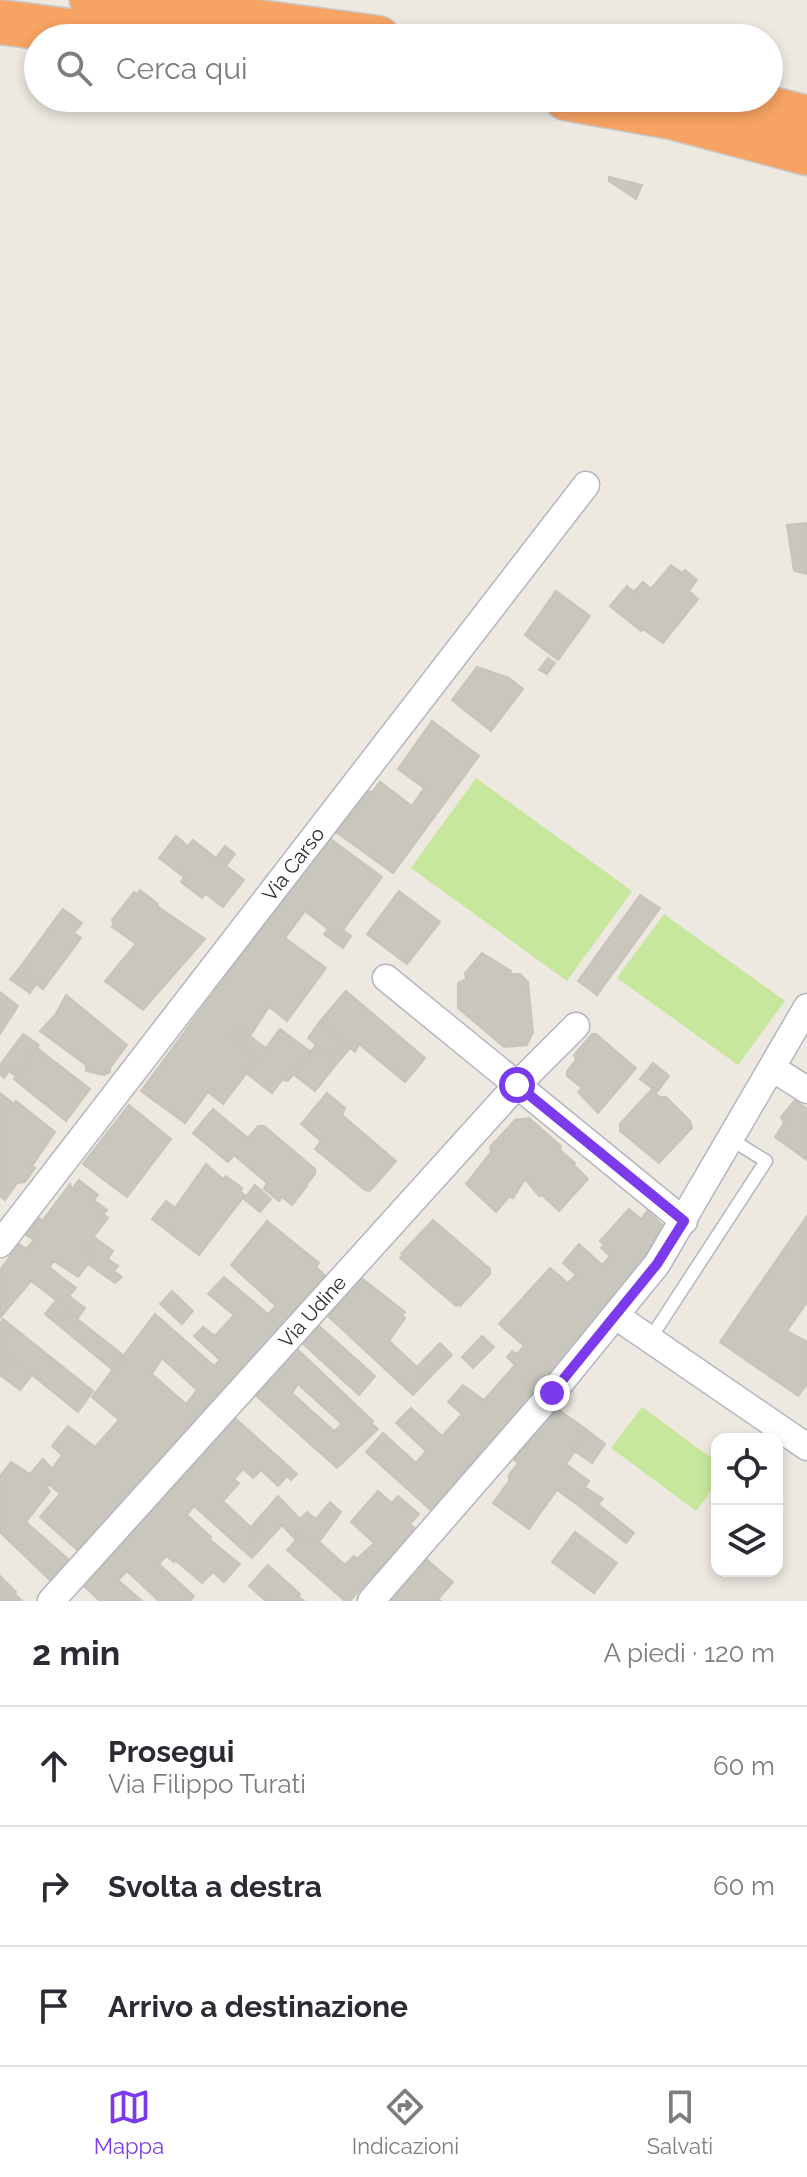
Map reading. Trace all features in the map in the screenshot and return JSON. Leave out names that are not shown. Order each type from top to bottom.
[{"type":"highway","points":[[92,0],[273,24]]},
{"type":"highway","points":[[0,22],[24,25]]},
{"type":"highway","points":[[644,112],[807,153]]},
{"type":"highway","points":[[783,112],[807,118]]},
{"type":"street","name":"Via Carso","points":[[0,1244],[586,485]]},
{"type":"street","points":[[386,978],[684,1221]]},
{"type":"street","points":[[371,1601],[657,1264],[807,1007]]},
{"type":"street","name":"Via Udine","points":[[51,1601],[517,1085],[576,1026]]},
{"type":"street","points":[[772,1068],[807,1090]]},
{"type":"street","points":[[616,1316],[807,1447]]},
{"type":"lane","points":[[650,1339],[766,1161],[730,1139]]},
{"type":"green space","points":[[476,778],[632,891],[567,981],[411,868]]},
{"type":"green space","points":[[664,914],[785,1001],[738,1065],[617,978]]},
{"type":"green space","points":[[642,1407],[711,1458],[711,1491],[696,1511],[611,1448]]},
{"type":"building","points":[[609,177],[642,185],[636,199],[609,181]]},
{"type":"building","points":[[807,523],[807,574],[794,571],[787,525]]},
{"type":"building","points":[[671,565],[682,573],[685,570],[697,580],[689,591],[698,599],[663,643],[643,629],[641,631],[610,606],[627,586],[634,592],[643,582],[651,589]]},
{"type":"building","points":[[556,591],[590,616],[558,660],[525,635]]},
{"type":"building","points":[[548,658],[555,663],[547,674],[539,670]]},
{"type":"building","points":[[477,667],[509,678],[523,689],[491,731],[452,700]]},
{"type":"building","points":[[432,721],[479,756],[393,873],[336,832],[365,793],[373,791],[380,782],[412,806],[424,788],[398,769]]},
{"type":"building","points":[[176,836],[188,846],[193,840],[216,858],[225,846],[235,854],[226,866],[244,880],[223,907],[206,894],[202,898],[181,882],[184,877],[159,858]]},
{"type":"building","points":[[328,837],[382,877],[343,930],[351,936],[343,948],[324,934],[328,929],[305,911],[285,938],[326,968],[287,1021],[269,1007],[250,1036],[239,1028],[232,1038],[258,1058],[223,1104],[208,1092],[185,1123],[141,1091]]},
{"type":"building","points":[[140,890],[157,906],[205,939],[143,1010],[105,981],[136,944],[112,927],[112,920],[134,892],[137,894]]},
{"type":"building","points":[[399,891],[440,922],[407,964],[367,934]]},
{"type":"building","points":[[640,895],[660,908],[597,995],[578,981]]},
{"type":"building","points":[[63,909],[82,923],[74,933],[81,938],[43,989],[18,970]]},
{"type":"building","points":[[482,953],[511,971],[510,974],[520,974],[528,982],[533,1032],[527,1045],[504,1047],[458,1008],[458,983],[466,979],[465,973]]},
{"type":"building","points":[[18,970],[36,984],[30,993],[10,979]]},
{"type":"building","points":[[346,991],[425,1058],[405,1082],[359,1044],[355,1052],[320,1021]]},
{"type":"building","points":[[0,992],[18,1006],[0,1034]]},
{"type":"building","points":[[66,995],[127,1045],[110,1072],[104,1075],[86,1071],[86,1065],[40,1031],[56,1014]]},
{"type":"building","points":[[320,1021],[350,1048],[338,1062],[308,1038]]},
{"type":"building","points":[[239,1028],[266,1048],[280,1029],[311,1052],[288,1081],[282,1080],[272,1093],[246,1073],[258,1058],[232,1038]]},
{"type":"building","points":[[23,1034],[39,1045],[16,1076],[9,1071],[4,1078],[0,1075],[0,1065]]},
{"type":"building","points":[[592,1034],[596,1034],[636,1068],[598,1113],[578,1092],[582,1088],[567,1076],[567,1071],[576,1060],[574,1055]]},
{"type":"building","points":[[316,1045],[338,1062],[315,1091],[293,1074]]},
{"type":"building","points":[[37,1048],[90,1089],[66,1121],[14,1079]]},
{"type":"building","points":[[653,1063],[669,1076],[657,1092],[640,1079]]},
{"type":"building","points":[[651,1090],[660,1097],[666,1097],[690,1121],[692,1128],[659,1163],[620,1131],[620,1124]]},
{"type":"building","points":[[0,1093],[14,1104],[16,1101],[55,1132],[25,1182],[17,1183],[5,1200],[0,1196]]},
{"type":"building","points":[[327,1093],[345,1108],[342,1115],[396,1161],[370,1191],[315,1149],[321,1141],[301,1124]]},
{"type":"building","points":[[795,1100],[807,1109],[807,1160],[775,1137],[784,1123],[781,1117]]},
{"type":"building","points":[[129,1105],[171,1139],[127,1197],[83,1164]]},
{"type":"building","points":[[213,1109],[248,1138],[258,1126],[264,1126],[315,1169],[315,1174],[292,1205],[282,1197],[279,1201],[264,1189],[267,1183],[234,1155],[228,1162],[193,1133]]},
{"type":"building","points":[[529,1118],[561,1146],[560,1150],[588,1179],[559,1211],[542,1195],[539,1196],[525,1179],[513,1198],[509,1197],[496,1212],[466,1184],[491,1152],[490,1147],[515,1120]]},
{"type":"building","points":[[206,1164],[223,1179],[226,1176],[242,1188],[241,1192],[245,1195],[199,1255],[152,1219],[166,1201],[175,1208]]},
{"type":"building","points":[[79,1180],[98,1195],[94,1200],[107,1210],[103,1214],[108,1218],[85,1248],[95,1255],[78,1277],[54,1261],[49,1267],[76,1288],[69,1296],[85,1308],[78,1318],[66,1310],[56,1323],[45,1314],[56,1300],[31,1281],[0,1318],[0,1270],[19,1244],[26,1249],[34,1240],[26,1235],[39,1218],[42,1221],[70,1184],[72,1189]]},
{"type":"building","points":[[255,1185],[271,1199],[260,1212],[244,1199]]},
{"type":"building","points":[[629,1209],[641,1219],[647,1211],[667,1229],[566,1359],[454,1482],[457,1484],[432,1511],[366,1452],[383,1433],[416,1463],[426,1451],[396,1423],[411,1408],[442,1436],[462,1414],[448,1402],[463,1385],[484,1400],[515,1365],[507,1357],[512,1351],[517,1354],[524,1346],[499,1324],[550,1268],[568,1283],[576,1275],[563,1263],[579,1244],[602,1265],[610,1256],[601,1248],[604,1245],[600,1241]]},
{"type":"building","points":[[807,1216],[807,1302],[787,1331],[807,1342],[807,1384],[798,1396],[720,1342]]},
{"type":"building","points":[[433,1220],[490,1269],[490,1274],[460,1306],[456,1306],[400,1258]]},
{"type":"building","points":[[267,1221],[319,1263],[316,1267],[330,1280],[84,1556],[40,1517],[60,1494],[49,1484],[47,1488],[50,1491],[26,1522],[76,1566],[57,1587],[0,1532],[0,1476],[11,1462],[30,1474],[43,1459],[52,1469],[62,1455],[52,1446],[68,1426],[95,1447],[119,1420],[92,1397],[155,1314],[214,1366],[220,1360],[194,1336],[203,1327],[215,1336],[234,1315],[208,1294],[224,1277],[268,1314],[276,1306],[231,1265]],"holes":[[[162,1358],[197,1390],[186,1404],[152,1374]]]},
{"type":"building","points":[[94,1237],[113,1251],[108,1259],[118,1266],[114,1271],[122,1277],[115,1283],[88,1264],[95,1255],[85,1248]]},
{"type":"building","points":[[359,1276],[405,1312],[402,1315],[405,1318],[389,1341],[429,1378],[413,1395],[329,1317],[328,1313]]},
{"type":"building","points":[[172,1291],[193,1311],[182,1324],[160,1304]]},
{"type":"building","points":[[66,1310],[124,1356],[113,1370],[56,1323]]},
{"type":"building","points":[[3,1319],[93,1391],[78,1412],[0,1349],[0,1324]]},
{"type":"building","points":[[317,1324],[375,1376],[359,1395],[301,1342]]},
{"type":"building","points":[[482,1336],[494,1347],[473,1368],[462,1357]]},
{"type":"building","points":[[440,1343],[452,1355],[429,1378],[417,1367]]},
{"type":"building","points":[[295,1347],[378,1429],[337,1468],[254,1394]],"holes":[[[298,1384],[342,1424],[334,1431],[292,1393]]]},
{"type":"building","points":[[0,1349],[32,1375],[20,1390],[0,1375]]},
{"type":"building","points":[[553,1406],[587,1430],[572,1449],[575,1451],[566,1464],[589,1481],[574,1502],[557,1490],[529,1529],[493,1503],[518,1463],[514,1460]]},
{"type":"building","points":[[235,1418],[297,1474],[291,1480],[287,1476],[278,1486],[261,1470],[253,1478],[243,1469],[234,1479],[239,1483],[223,1501],[258,1534],[243,1550],[194,1506],[187,1515],[211,1537],[209,1539],[240,1564],[224,1582],[213,1572],[202,1583],[166,1556],[159,1564],[194,1596],[190,1601],[159,1601],[127,1571],[118,1580],[142,1601],[100,1601],[84,1586],[85,1583]]},
{"type":"building","points":[[587,1430],[605,1444],[592,1463],[572,1449]]},
{"type":"building","points":[[585,1487],[603,1499],[598,1504],[634,1533],[626,1543],[574,1502]]},
{"type":"building","points":[[378,1491],[392,1503],[398,1496],[419,1514],[410,1524],[415,1528],[350,1601],[345,1601],[287,1550],[302,1534],[309,1541],[316,1539],[345,1565],[354,1556],[357,1559],[374,1543],[351,1522]]},
{"type":"building","points":[[278,1496],[300,1519],[307,1512],[316,1519],[330,1502],[341,1512],[319,1542],[312,1538],[309,1541],[302,1534],[296,1540],[282,1525],[252,1558],[243,1550],[258,1534],[251,1527]]},
{"type":"building","points":[[575,1532],[617,1563],[594,1593],[552,1562]]},
{"type":"building","points":[[425,1558],[453,1582],[438,1599],[441,1601],[388,1601]]},
{"type":"building","points":[[268,1565],[304,1601],[266,1601],[249,1586]]},
{"type":"building","points":[[0,1576],[16,1592],[22,1601],[0,1601]]},
{"type":"route","points":[[517,1085],[684,1221],[657,1264],[552,1393]]}]
